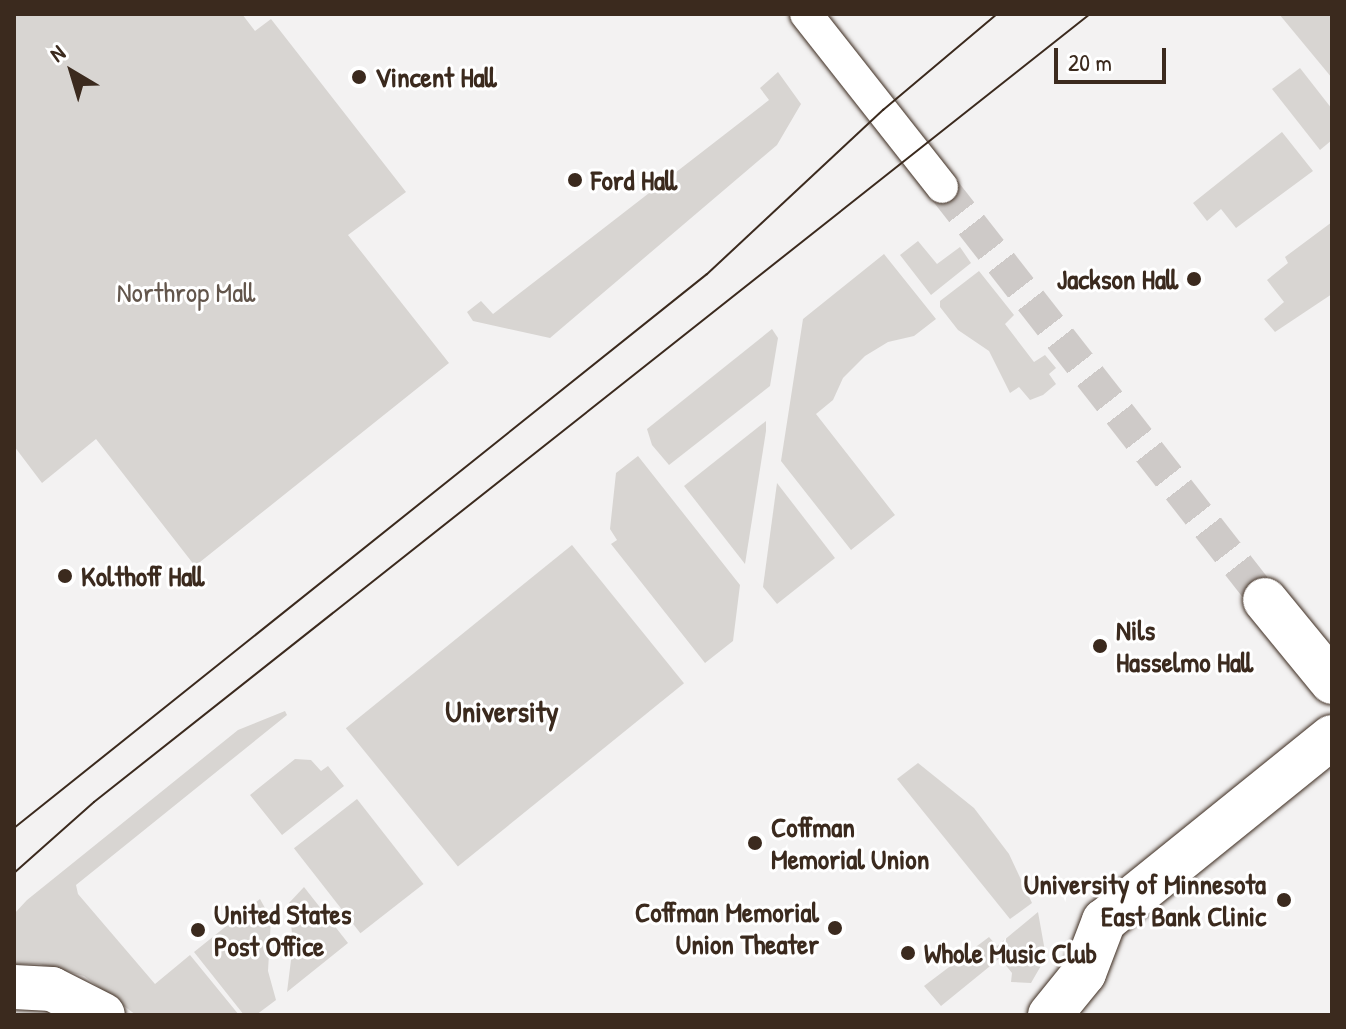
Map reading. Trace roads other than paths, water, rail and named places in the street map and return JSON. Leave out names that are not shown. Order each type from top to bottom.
[{"type":"street","points":[[806,14],[942,187]]},
{"type":"street","points":[[1265,600],[1332,682]]},
{"type":"street","points":[[1050,1015],[1084,973],[1104,921],[1332,737]]},
{"type":"street","points":[[14,987],[52,989],[103,1015]]},
{"type":"tunnel","points":[[942,187],[1265,600]]},
{"type":"tram line","points":[[14,828],[707,274],[883,110],[997,14]]},
{"type":"tram line","points":[[14,873],[94,802],[1090,14]]},
{"type":"place","name":"Vincent Hall","points":[[359,77]]},
{"type":"place","name":"Ford Hall","points":[[575,180]]},
{"type":"place","name":"Jackson Hall","points":[[1194,279]]},
{"type":"place","name":"Kolthoff Hall","points":[[65,576]]},
{"type":"place","name":"Nils Hasselmo Hall","points":[[1100,646]]},
{"type":"place","name":"Coffman Memorial Union","points":[[755,843]]},
{"type":"place","name":"University of Minnesota East Bank Clinic","points":[[1284,900]]},
{"type":"place","name":"Coffman Memorial Union Theater","points":[[835,928]]},
{"type":"place","name":"United States Post Office","points":[[198,930]]},
{"type":"place","name":"Whole Music Club","points":[[908,953]]},
{"type":"district","name":"University","points":[[502,711]]},
{"type":"park label","name":"Northrop Mall","points":[[186,292]]}]
